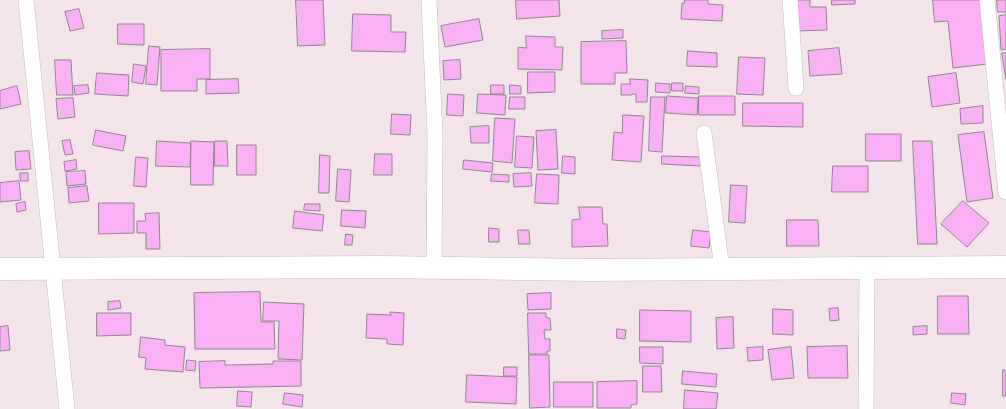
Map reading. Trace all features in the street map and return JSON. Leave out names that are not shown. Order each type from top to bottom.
[{"type":"main road","points":[[0,269],[434,268],[592,270],[1006,267]]},
{"type":"street","points":[[26,0],[67,409]]},
{"type":"street","points":[[429,0],[435,135],[434,268]]},
{"type":"street","points":[[790,0],[796,88]]},
{"type":"street","points":[[987,0],[1006,192]]},
{"type":"street","points":[[704,133],[722,269]]},
{"type":"street","points":[[866,409],[867,268]]},
{"type":"building","points":[[296,0],[323,0],[325,45],[298,46]]},
{"type":"building","points":[[516,0],[559,0],[560,16],[517,19]]},
{"type":"building","points":[[685,0],[708,0],[708,4],[723,5],[722,21],[681,19],[682,3],[684,3]]},
{"type":"building","points":[[795,0],[810,0],[810,7],[826,7],[827,30],[796,31]]},
{"type":"building","points":[[832,0],[855,0],[855,4],[832,5]]},
{"type":"building","points":[[933,0],[980,0],[987,64],[953,68],[948,21],[935,22]]},
{"type":"building","points":[[997,0],[1006,0],[1006,12],[998,12]]},
{"type":"building","points":[[79,9],[84,28],[70,31],[65,12]]},
{"type":"building","points":[[353,14],[391,15],[391,32],[406,32],[405,52],[352,51]]},
{"type":"building","points":[[1006,15],[1006,49],[1001,50],[999,16]]},
{"type":"building","points":[[479,19],[483,40],[445,47],[441,26]]},
{"type":"building","points":[[118,24],[144,24],[144,45],[118,44]]},
{"type":"building","points":[[623,30],[623,38],[602,39],[602,31]]},
{"type":"building","points":[[526,36],[555,37],[555,47],[563,47],[562,70],[518,69],[518,47],[526,48]]},
{"type":"building","points":[[626,41],[627,73],[615,73],[615,84],[581,84],[581,42]]},
{"type":"building","points":[[149,46],[160,47],[157,85],[146,84]]},
{"type":"building","points":[[839,48],[842,74],[810,76],[808,51]]},
{"type":"building","points":[[210,49],[210,79],[197,79],[197,91],[161,91],[161,50]]},
{"type":"building","points":[[688,51],[717,53],[717,67],[687,66]]},
{"type":"building","points":[[1002,53],[1006,53],[1006,79]]},
{"type":"building","points":[[739,57],[765,58],[763,95],[737,94]]},
{"type":"building","points":[[55,60],[71,60],[73,95],[57,95]]},
{"type":"building","points":[[460,60],[461,79],[444,80],[443,61]]},
{"type":"building","points":[[134,64],[146,66],[143,84],[132,82]]},
{"type":"building","points":[[528,72],[555,72],[555,92],[528,93]]},
{"type":"building","points":[[97,73],[129,75],[128,96],[95,94]]},
{"type":"building","points":[[956,73],[960,103],[932,107],[928,77]]},
{"type":"building","points":[[238,79],[239,93],[206,94],[206,80]]},
{"type":"building","points":[[630,79],[648,80],[647,102],[636,102],[636,94],[621,95],[621,84],[630,84]]},
{"type":"building","points":[[656,83],[670,84],[670,93],[656,92]]},
{"type":"building","points":[[672,83],[683,83],[683,91],[672,91]]},
{"type":"building","points":[[88,85],[89,93],[75,95],[74,86]]},
{"type":"building","points":[[491,85],[504,85],[504,94],[491,94]]},
{"type":"building","points":[[510,85],[521,86],[521,94],[510,94]]},
{"type":"building","points":[[17,86],[21,104],[0,109],[0,91]]},
{"type":"building","points":[[686,86],[699,87],[699,94],[685,93]]},
{"type":"building","points":[[448,94],[464,95],[463,116],[447,115]]},
{"type":"building","points":[[478,94],[506,95],[505,115],[477,113]]},
{"type":"building","points":[[667,96],[698,98],[697,115],[666,113]]},
{"type":"building","points":[[699,96],[735,96],[735,115],[699,115]]},
{"type":"building","points":[[510,97],[525,97],[525,109],[509,109]]},
{"type":"building","points":[[651,97],[665,97],[662,152],[649,151]]},
{"type":"building","points":[[73,98],[75,117],[58,119],[56,99]]},
{"type":"building","points":[[743,103],[803,103],[803,127],[743,126]]},
{"type":"building","points":[[983,106],[983,123],[961,124],[960,109]]},
{"type":"building","points":[[392,114],[411,115],[410,135],[391,134]]},
{"type":"building","points":[[623,115],[644,116],[641,162],[612,160],[614,132],[622,133]]},
{"type":"building","points":[[495,118],[515,119],[512,163],[493,161]]},
{"type":"building","points":[[489,126],[489,143],[471,143],[470,127]]},
{"type":"building","points":[[96,130],[126,136],[123,151],[93,145]]},
{"type":"building","points":[[556,130],[558,169],[538,170],[536,131]]},
{"type":"building","points":[[984,132],[993,198],[967,202],[958,135]]},
{"type":"building","points":[[866,134],[901,134],[901,161],[866,161]]},
{"type":"building","points":[[517,136],[534,137],[532,168],[515,167]]},
{"type":"building","points":[[70,140],[73,154],[65,155],[62,141]]},
{"type":"building","points":[[157,141],[191,143],[190,167],[156,166]]},
{"type":"building","points":[[191,141],[214,142],[213,185],[191,185]]},
{"type":"building","points":[[215,141],[227,141],[228,166],[215,166]]},
{"type":"building","points":[[913,141],[932,141],[937,244],[918,244]]},
{"type":"building","points":[[237,145],[256,145],[256,175],[237,175]]},
{"type":"building","points":[[29,151],[31,169],[16,170],[15,152]]},
{"type":"building","points":[[375,154],[392,154],[392,175],[374,175]]},
{"type":"building","points":[[320,155],[330,156],[329,193],[319,193]]},
{"type":"building","points":[[563,156],[575,157],[575,174],[562,173]]},
{"type":"building","points":[[662,156],[701,157],[700,166],[662,164]]},
{"type":"building","points":[[136,157],[148,158],[146,187],[134,186]]},
{"type":"building","points":[[76,160],[77,169],[65,171],[64,162]]},
{"type":"building","points":[[464,160],[493,163],[492,172],[463,169]]},
{"type":"building","points":[[833,166],[868,166],[868,192],[832,192]]},
{"type":"building","points":[[338,169],[351,170],[349,202],[336,201]]},
{"type":"building","points":[[85,171],[86,184],[67,186],[66,172]]},
{"type":"building","points":[[20,173],[28,173],[28,181],[21,181]]},
{"type":"building","points":[[531,173],[532,186],[514,187],[513,174]]},
{"type":"building","points":[[492,174],[509,175],[509,182],[491,181]]},
{"type":"building","points":[[537,174],[559,175],[558,204],[535,203]]},
{"type":"building","points":[[19,181],[21,200],[0,202],[0,183]]},
{"type":"building","points":[[731,185],[747,186],[745,223],[729,222]]},
{"type":"building","points":[[87,186],[89,201],[69,203],[68,188]]},
{"type":"building","points":[[963,201],[989,223],[967,247],[941,224]]},
{"type":"building","points":[[25,202],[26,210],[17,212],[16,204]]},
{"type":"building","points":[[99,203],[134,203],[134,233],[99,234]]},
{"type":"building","points":[[305,204],[320,204],[320,211],[304,210]]},
{"type":"building","points":[[579,207],[602,207],[603,224],[607,224],[608,246],[572,247],[572,220],[580,219]]},
{"type":"building","points":[[342,210],[366,211],[365,228],[341,226]]},
{"type":"building","points":[[295,211],[324,215],[322,231],[293,228]]},
{"type":"building","points":[[159,213],[160,249],[146,249],[146,233],[137,233],[137,221],[146,221],[145,214]]},
{"type":"building","points":[[787,220],[818,220],[819,246],[787,246]]},
{"type":"building","points":[[489,228],[499,229],[499,242],[489,242]]},
{"type":"building","points":[[518,230],[529,230],[530,244],[519,244]]},
{"type":"building","points":[[693,230],[711,232],[709,248],[691,246]]},
{"type":"building","points":[[346,234],[353,235],[352,245],[345,245]]},
{"type":"building","points":[[260,292],[261,322],[274,322],[275,349],[195,349],[194,293]]},
{"type":"building","points":[[551,293],[551,309],[528,310],[527,294]]},
{"type":"building","points":[[938,296],[968,296],[969,334],[938,334]]},
{"type":"building","points":[[120,301],[121,308],[108,310],[108,302]]},
{"type":"building","points":[[264,302],[304,304],[302,360],[278,359],[279,321],[263,321]]},
{"type":"building","points":[[838,308],[839,320],[830,321],[829,309]]},
{"type":"building","points":[[773,309],[793,310],[793,335],[773,334]]},
{"type":"building","points":[[640,310],[691,311],[691,342],[640,341]]},
{"type":"building","points":[[390,312],[404,313],[403,345],[387,344],[387,339],[366,338],[367,314],[391,315]]},
{"type":"building","points":[[97,313],[131,313],[131,335],[97,336]]},
{"type":"building","points":[[528,313],[546,313],[546,318],[550,318],[551,330],[544,330],[545,339],[550,339],[550,351],[547,351],[547,354],[529,354]]},
{"type":"building","points":[[733,317],[734,348],[717,349],[716,318]]},
{"type":"building","points":[[8,326],[10,350],[0,351],[0,327]]},
{"type":"building","points":[[927,326],[927,334],[913,335],[913,327]]},
{"type":"building","points":[[617,329],[626,330],[625,339],[617,338]]},
{"type":"building","points":[[141,337],[165,340],[165,345],[185,347],[183,372],[145,369],[146,358],[139,357]]},
{"type":"building","points":[[847,346],[848,378],[808,378],[807,347]]},
{"type":"building","points":[[640,347],[663,347],[663,364],[640,363]]},
{"type":"building","points":[[763,347],[763,360],[748,361],[747,348]]},
{"type":"building","points":[[791,347],[794,378],[772,380],[768,350]]},
{"type":"building","points":[[529,355],[549,355],[550,407],[530,408]]},
{"type":"building","points":[[187,360],[196,361],[195,371],[186,370]]},
{"type":"building","points":[[225,361],[225,365],[273,364],[273,361],[301,361],[301,386],[200,388],[199,362]]},
{"type":"building","points":[[643,366],[661,366],[662,392],[643,392]]},
{"type":"building","points":[[504,367],[517,367],[517,376],[504,376]]},
{"type":"building","points":[[1003,370],[1006,370],[1006,396],[1003,396]]},
{"type":"building","points":[[683,371],[717,374],[716,387],[682,384]]},
{"type":"building","points":[[467,375],[517,377],[516,404],[466,402]]},
{"type":"building","points":[[637,381],[637,404],[631,405],[631,408],[597,408],[597,382]]},
{"type":"building","points":[[554,382],[593,382],[593,407],[554,407]]},
{"type":"building","points":[[685,390],[718,393],[716,409],[684,409]]},
{"type":"building","points":[[238,391],[252,392],[251,407],[237,406]]},
{"type":"building","points":[[285,393],[303,395],[302,407],[283,404]]},
{"type":"building","points":[[952,393],[966,394],[965,405],[951,403]]}]
